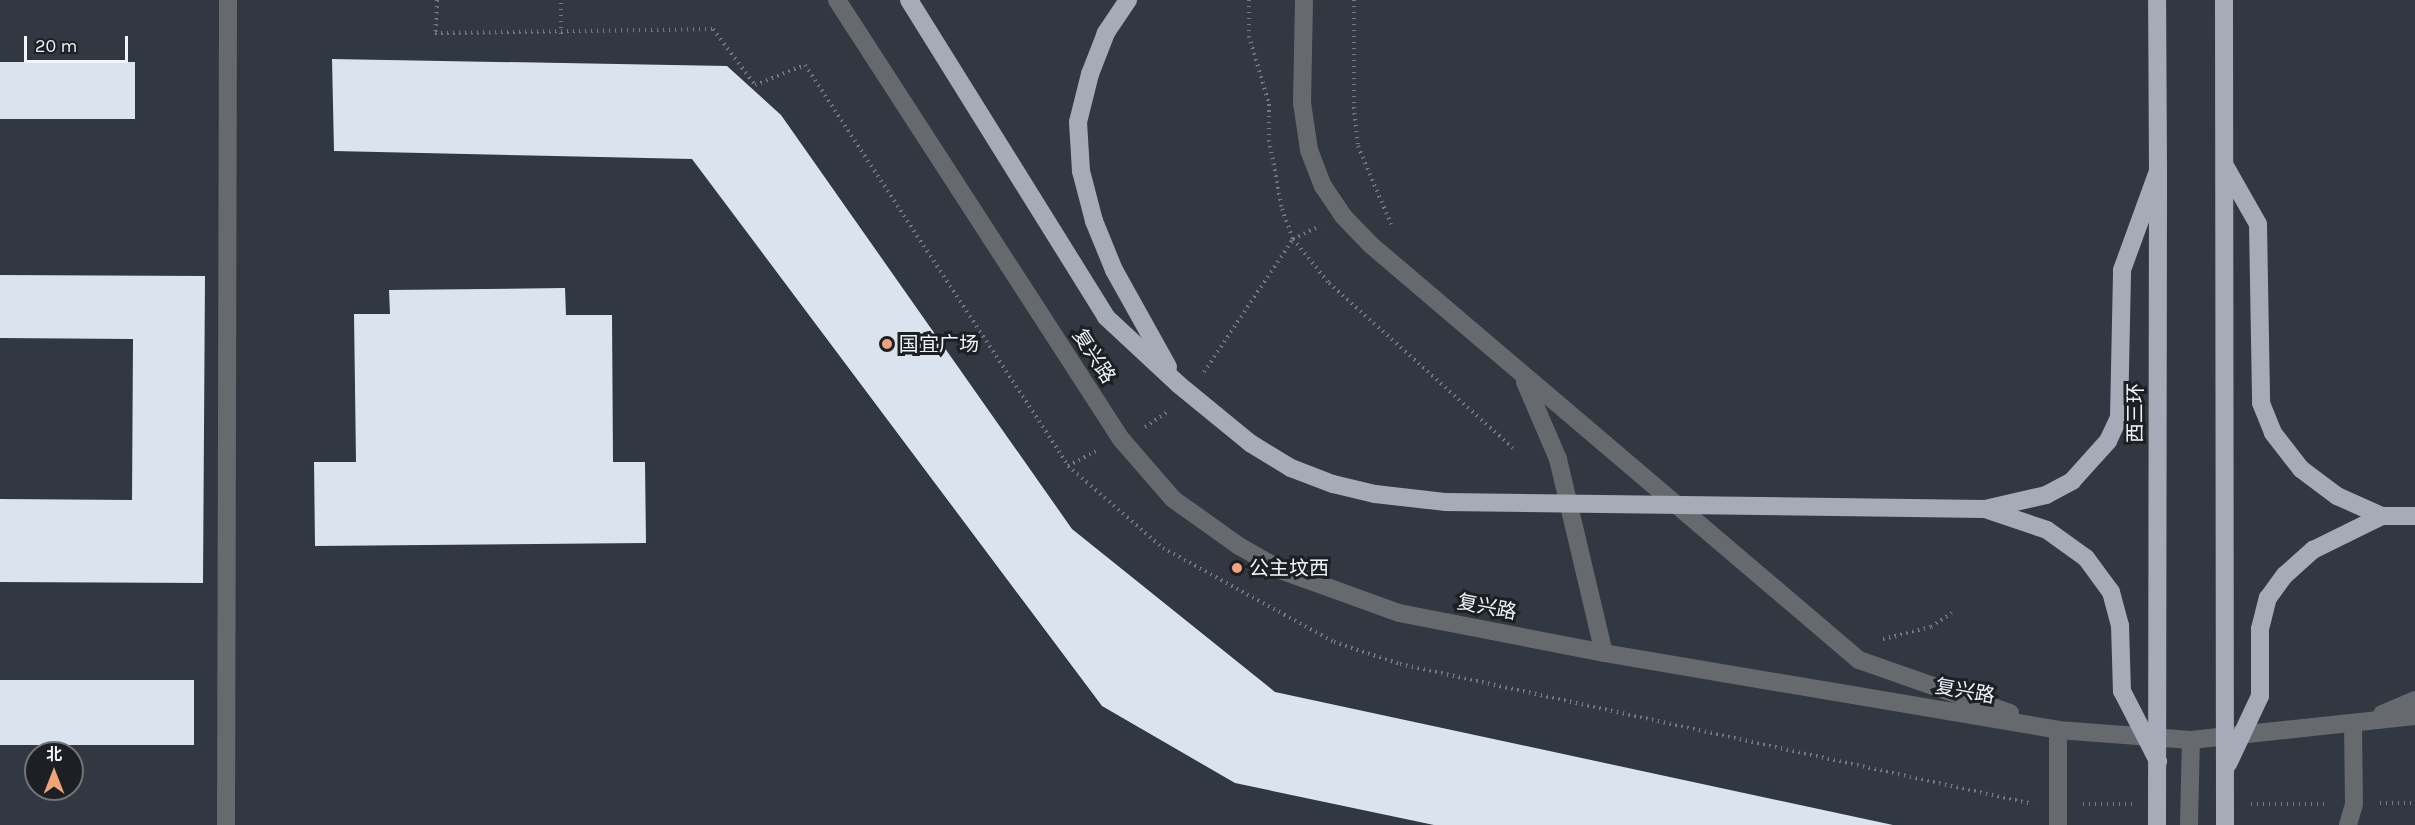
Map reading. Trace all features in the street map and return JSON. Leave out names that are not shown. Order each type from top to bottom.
[{"type":"highway","points":[[909,0],[1106,317],[1178,384],[1242,437],[1291,468],[1333,484],[1376,494],[1444,502],[1985,509],[2046,495],[2072,481],[2108,441],[2119,417],[2122,390],[2122,270],[2158,171]]},
{"type":"highway","points":[[1128,0],[1106,33],[1090,74],[1078,122],[1081,171],[1094,221],[1114,270],[1178,384]]},
{"type":"highway","name":"西三环","points":[[2157,0],[2157,825]]},
{"type":"highway","points":[[2224,0],[2225,825]]},
{"type":"highway","points":[[2225,166],[2258,224],[2261,403],[2273,433],[2301,469],[2337,496],[2382,516]]},
{"type":"highway","points":[[1985,509],[2047,530],[2086,558],[2111,592],[2120,625],[2122,691],[2158,761]]},
{"type":"highway","points":[[2226,768],[2260,696],[2260,629],[2268,598],[2285,574],[2313,550],[2348,529],[2382,516],[2415,516]]},
{"type":"street","points":[[226,825],[228,0]]},
{"type":"street","name":"复兴路","points":[[837,0],[1121,439],[1173,499],[1239,546],[1283,571],[1399,613],[1604,653],[2058,730],[2191,740],[2353,725],[2415,716]]},
{"type":"street","points":[[1304,0],[1302,103],[1309,150],[1323,186],[1343,216],[1371,245],[1523,377],[1859,660],[2058,730],[2058,825]]},
{"type":"street","points":[[1523,377],[1558,459],[1604,653]]},
{"type":"street","points":[[2348,825],[2354,804],[2353,725],[2415,700]]},
{"type":"street","points":[[2189,825],[2191,740]]},
{"type":"path","points":[[437,0],[435,33],[561,34],[713,29],[755,85],[805,65],[1068,466],[1163,549],[1232,590],[1334,642],[1400,664],[2024,804],[2142,804]]},
{"type":"path","points":[[561,0],[561,34]]},
{"type":"path","points":[[1354,0],[1354,107],[1358,146],[1379,203],[1395,229]]},
{"type":"path","points":[[1873,640],[1931,627],[1952,613]]},
{"type":"path","points":[[2248,804],[2415,803]]},
{"type":"building","name":"国宜广场","points":[[332,59],[727,66],[781,115],[1072,529],[1275,692],[1893,825],[1434,825],[1235,783],[1102,706],[692,159],[334,151]]},
{"type":"building","points":[[0,62],[135,62],[135,119],[0,119]]},
{"type":"building","points":[[0,275],[205,276],[203,583],[0,582],[0,499],[132,500],[133,339],[0,338]]},
{"type":"building","points":[[565,288],[566,315],[612,315],[613,462],[645,462],[646,543],[315,546],[314,462],[356,462],[354,314],[390,314],[389,290]]},
{"type":"building","points":[[0,680],[194,680],[194,745],[84,745],[84,741],[24,741],[24,745],[0,745]]},
{"type":"place","name":"国宜广场","points":[[887,344]]},
{"type":"place","name":"公主坟西","points":[[1237,568]]}]
